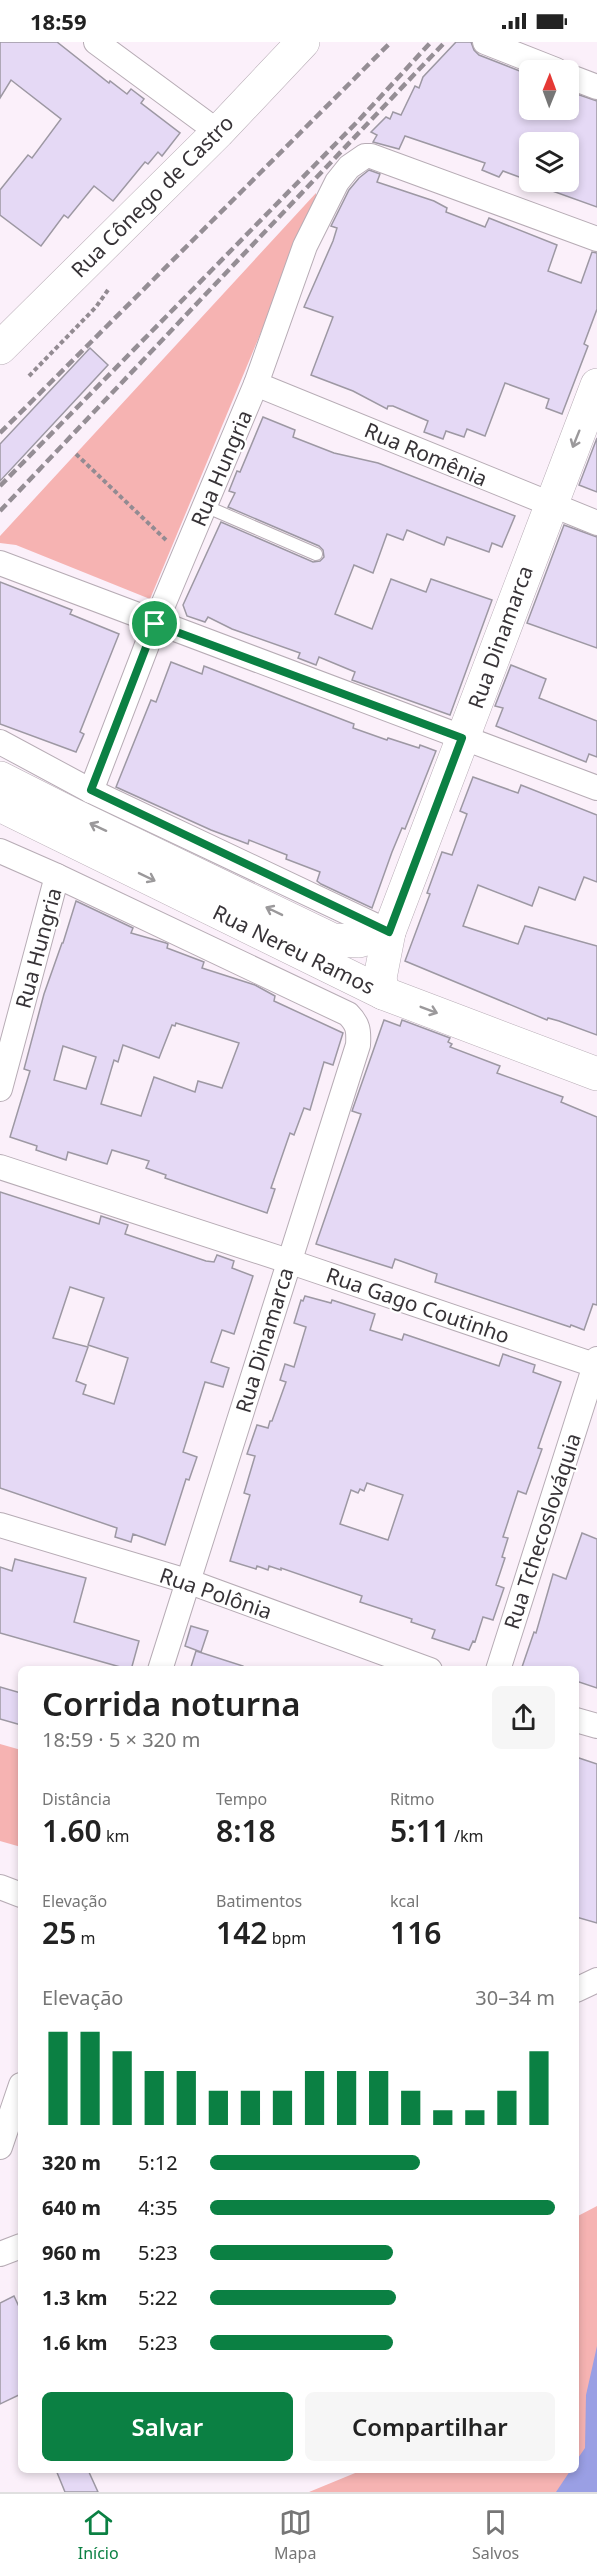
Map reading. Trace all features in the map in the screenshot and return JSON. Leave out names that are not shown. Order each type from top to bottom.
[{"type":"street","points":[[96,42],[219,132]]},
{"type":"street","name":"Rua Cônego de Castro","points":[[0,348],[219,132],[303,42]]},
{"type":"street","points":[[485,42],[530,60]]},
{"type":"street","points":[[579,80],[597,87]]},
{"type":"street","name":"Rua Hungria","points":[[91,790],[155,624],[256,384],[305,246],[329,195],[350,167],[366,156],[597,239]]},
{"type":"street","name":"Rua Romênia","points":[[256,384],[597,523]]},
{"type":"street","name":"Rua Dinamarca","points":[[383,993],[380,978],[389,932],[549,505],[597,384]]},
{"type":"street","points":[[0,563],[101,600],[155,624],[597,788]]},
{"type":"street","points":[[0,742],[91,790],[389,932]]},
{"type":"street","name":"Rua Nereu Ramos","points":[[0,778],[322,949],[383,993],[597,1074]]},
{"type":"street","name":"Rua Nereu Ramos","points":[[0,806],[322,949]]},
{"type":"street","name":"Rua Nereu Ramos","points":[[0,851],[348,1014]]},
{"type":"street","name":"Rua Hungria","points":[[0,1089],[57,876]]},
{"type":"street","points":[[322,949],[339,942],[359,941],[389,932]]},
{"type":"street","name":"Rua Dinamarca","points":[[161,1666],[190,1582],[288,1261],[358,1045],[359,1031],[356,1022],[348,1014]]},
{"type":"street","name":"Rua Gago Coutinho","points":[[0,1167],[596,1363]]},
{"type":"street","name":"Rua Tchecoslováquia","points":[[499,1666],[596,1363]]},
{"type":"street","name":"Rua Polônia","points":[[0,1525],[190,1582],[419,1666]]},
{"type":"street","points":[[579,1721],[597,1726]]},
{"type":"street","points":[[0,1887],[18,1894]]},
{"type":"street","points":[[579,1989],[597,1980]]},
{"type":"street","points":[[0,2147],[18,2094]]},
{"type":"lane","points":[[205,506],[316,554]]},
{"type":"path","points":[[29,376],[96,307],[108,290]]},
{"type":"path","points":[[76,454],[184,555]]},
{"type":"shaded area","points":[[316,193],[316,200],[150,599],[16,545],[0,543],[0,536]]},
{"type":"shaded area","points":[[0,1744],[18,1749],[18,1846],[0,1841]]},
{"type":"shaded area","points":[[597,2206],[597,2492],[309,2492],[355,2473],[579,2473],[579,2215]]},
{"type":"water","points":[[597,2346],[597,2492],[556,2492],[569,2473],[579,2473],[579,2457],[585,2448],[586,2395]]},
{"type":"building","points":[[0,42],[57,42],[109,83],[110,81],[127,94],[131,89],[144,99],[141,103],[180,133],[162,156],[158,152],[148,164],[145,162],[113,201],[94,186],[68,218],[64,215],[41,246],[0,215],[0,190],[28,155],[32,158],[61,119],[11,80],[0,98]]},
{"type":"building","points":[[456,42],[471,42],[479,55],[519,71],[519,120],[579,120],[579,95],[597,101],[597,207],[555,192],[579,192],[579,132],[519,132],[519,177],[503,171],[499,177],[482,170],[485,163],[405,136],[399,149],[373,142],[377,135],[371,132],[386,117],[390,119],[393,112],[401,115],[415,86],[419,88],[423,77]]},
{"type":"building","points":[[369,170],[380,174],[377,182],[434,201],[447,208],[446,212],[485,227],[489,218],[557,245],[548,271],[581,283],[592,252],[597,253],[597,309],[584,344],[588,346],[562,414],[546,408],[549,399],[505,383],[485,436],[467,429],[464,437],[446,431],[443,439],[424,432],[428,421],[393,406],[388,406],[387,409],[353,391],[311,375],[333,317],[304,307],[333,241],[337,228],[331,226],[349,190]]},
{"type":"building","points":[[90,348],[108,365],[0,481],[0,444]]},
{"type":"building","points":[[263,417],[295,430],[293,437],[334,453],[378,463],[515,516],[502,547],[492,543],[489,552],[447,537],[444,545],[407,530],[403,540],[387,534],[373,573],[354,565],[335,614],[372,629],[391,579],[426,592],[431,579],[492,600],[450,715],[352,680],[355,672],[319,657],[316,665],[298,658],[300,653],[232,629],[208,617],[205,622],[187,616],[183,605],[221,522],[313,562],[320,561],[324,557],[323,550],[319,546],[228,507],[235,493],[229,491],[237,471],[240,472]]},
{"type":"building","points":[[597,438],[597,492],[579,485]]},
{"type":"building","points":[[564,525],[597,537],[597,648],[527,623]]},
{"type":"building","points":[[0,582],[72,610],[70,614],[119,634],[80,732],[84,734],[76,752],[0,724]]},
{"type":"building","points":[[171,662],[202,674],[204,666],[354,724],[353,728],[387,740],[388,738],[419,748],[420,745],[436,751],[405,829],[402,828],[392,852],[372,908],[321,884],[317,881],[320,872],[286,859],[287,855],[249,840],[248,844],[211,830],[116,787],[151,700],[156,702]]},
{"type":"building","points":[[511,665],[546,679],[539,698],[597,721],[597,757],[589,754],[586,762],[496,726],[503,708],[495,706]]},
{"type":"building","points":[[473,777],[518,793],[521,785],[597,815],[597,882],[584,877],[575,900],[539,887],[532,906],[478,885],[463,926],[518,944],[525,926],[597,946],[597,1035],[559,1021],[548,1018],[547,1020],[405,961],[430,894],[427,893],[442,852],[452,855],[467,814],[460,811]]},
{"type":"building","points":[[76,901],[133,928],[131,933],[166,943],[167,948],[204,962],[202,968],[255,985],[275,996],[274,1001],[343,1033],[333,1065],[324,1062],[310,1110],[304,1108],[294,1135],[290,1133],[271,1188],[275,1189],[267,1213],[165,1178],[166,1175],[146,1168],[149,1161],[112,1150],[107,1164],[68,1152],[66,1160],[36,1150],[37,1146],[10,1137],[30,1071],[24,1069],[44,994]],"holes":[[[176,1023],[239,1043],[222,1088],[198,1081],[195,1092],[154,1077],[141,1116],[101,1104],[114,1060],[118,1062],[123,1045],[159,1058],[172,1025],[175,1026]],[[63,1046],[96,1057],[86,1089],[54,1080]]]},
{"type":"building","points":[[384,1020],[400,1026],[402,1020],[450,1038],[448,1042],[452,1044],[450,1047],[500,1066],[497,1073],[563,1097],[561,1102],[597,1117],[597,1305],[593,1304],[584,1330],[435,1282],[437,1274],[395,1259],[392,1268],[316,1244],[361,1114],[352,1111]]},
{"type":"building","points":[[0,1192],[99,1224],[101,1216],[128,1225],[125,1234],[206,1261],[214,1262],[217,1255],[234,1261],[232,1268],[253,1276],[234,1334],[222,1330],[211,1362],[229,1368],[223,1387],[205,1382],[183,1452],[197,1457],[189,1480],[186,1479],[165,1545],[133,1534],[131,1542],[115,1537],[117,1528],[0,1488]],"holes":[[[70,1287],[104,1298],[88,1345],[128,1358],[114,1404],[83,1394],[86,1385],[76,1381],[88,1347],[53,1338]]]},
{"type":"building","points":[[305,1296],[331,1303],[332,1300],[375,1314],[370,1330],[402,1340],[404,1334],[499,1366],[503,1354],[535,1365],[533,1372],[561,1382],[538,1448],[542,1449],[526,1494],[518,1491],[503,1537],[508,1538],[502,1557],[505,1558],[496,1585],[504,1588],[493,1620],[483,1617],[475,1642],[473,1641],[469,1650],[432,1638],[435,1630],[411,1622],[412,1619],[360,1602],[362,1596],[281,1568],[281,1570],[269,1566],[268,1570],[257,1566],[256,1569],[230,1561],[250,1495],[244,1493],[255,1456],[247,1454],[257,1425],[268,1428],[272,1421],[286,1382],[280,1380],[285,1364],[294,1367],[306,1327],[294,1323],[301,1300],[303,1301]],"holes":[[[367,1483],[403,1495],[388,1540],[340,1524],[351,1490],[358,1493],[360,1489],[364,1491]]]},
{"type":"building","points":[[582,1533],[597,1539],[597,1688],[579,1682],[579,1666],[522,1666],[534,1632],[536,1633],[553,1574],[566,1579]]},
{"type":"building","points":[[15,1559],[86,1578],[74,1622],[139,1641],[132,1666],[117,1666],[0,1633],[0,1567],[12,1571]]},
{"type":"building","points":[[191,1626],[208,1631],[201,1652],[185,1646]]},
{"type":"building","points":[[196,1651],[243,1666],[191,1666]]},
{"type":"building","points":[[0,1687],[18,1692],[18,1724],[0,1719]]},
{"type":"building","points":[[579,1758],[597,1764],[597,1923],[579,1918]]},
{"type":"building","points":[[14,2296],[18,2305],[18,2395],[0,2404],[0,2303]]},
{"type":"building","points":[[57,2473],[89,2473],[98,2492],[65,2492]]},
{"type":"railway","points":[[0,433],[391,42]]},
{"type":"railway","points":[[0,486],[359,120],[431,42]]},
{"type":"railway","points":[[0,511],[445,42]]},
{"type":"route","points":[[155,624],[462,738],[389,932],[91,790],[155,624]]}]
